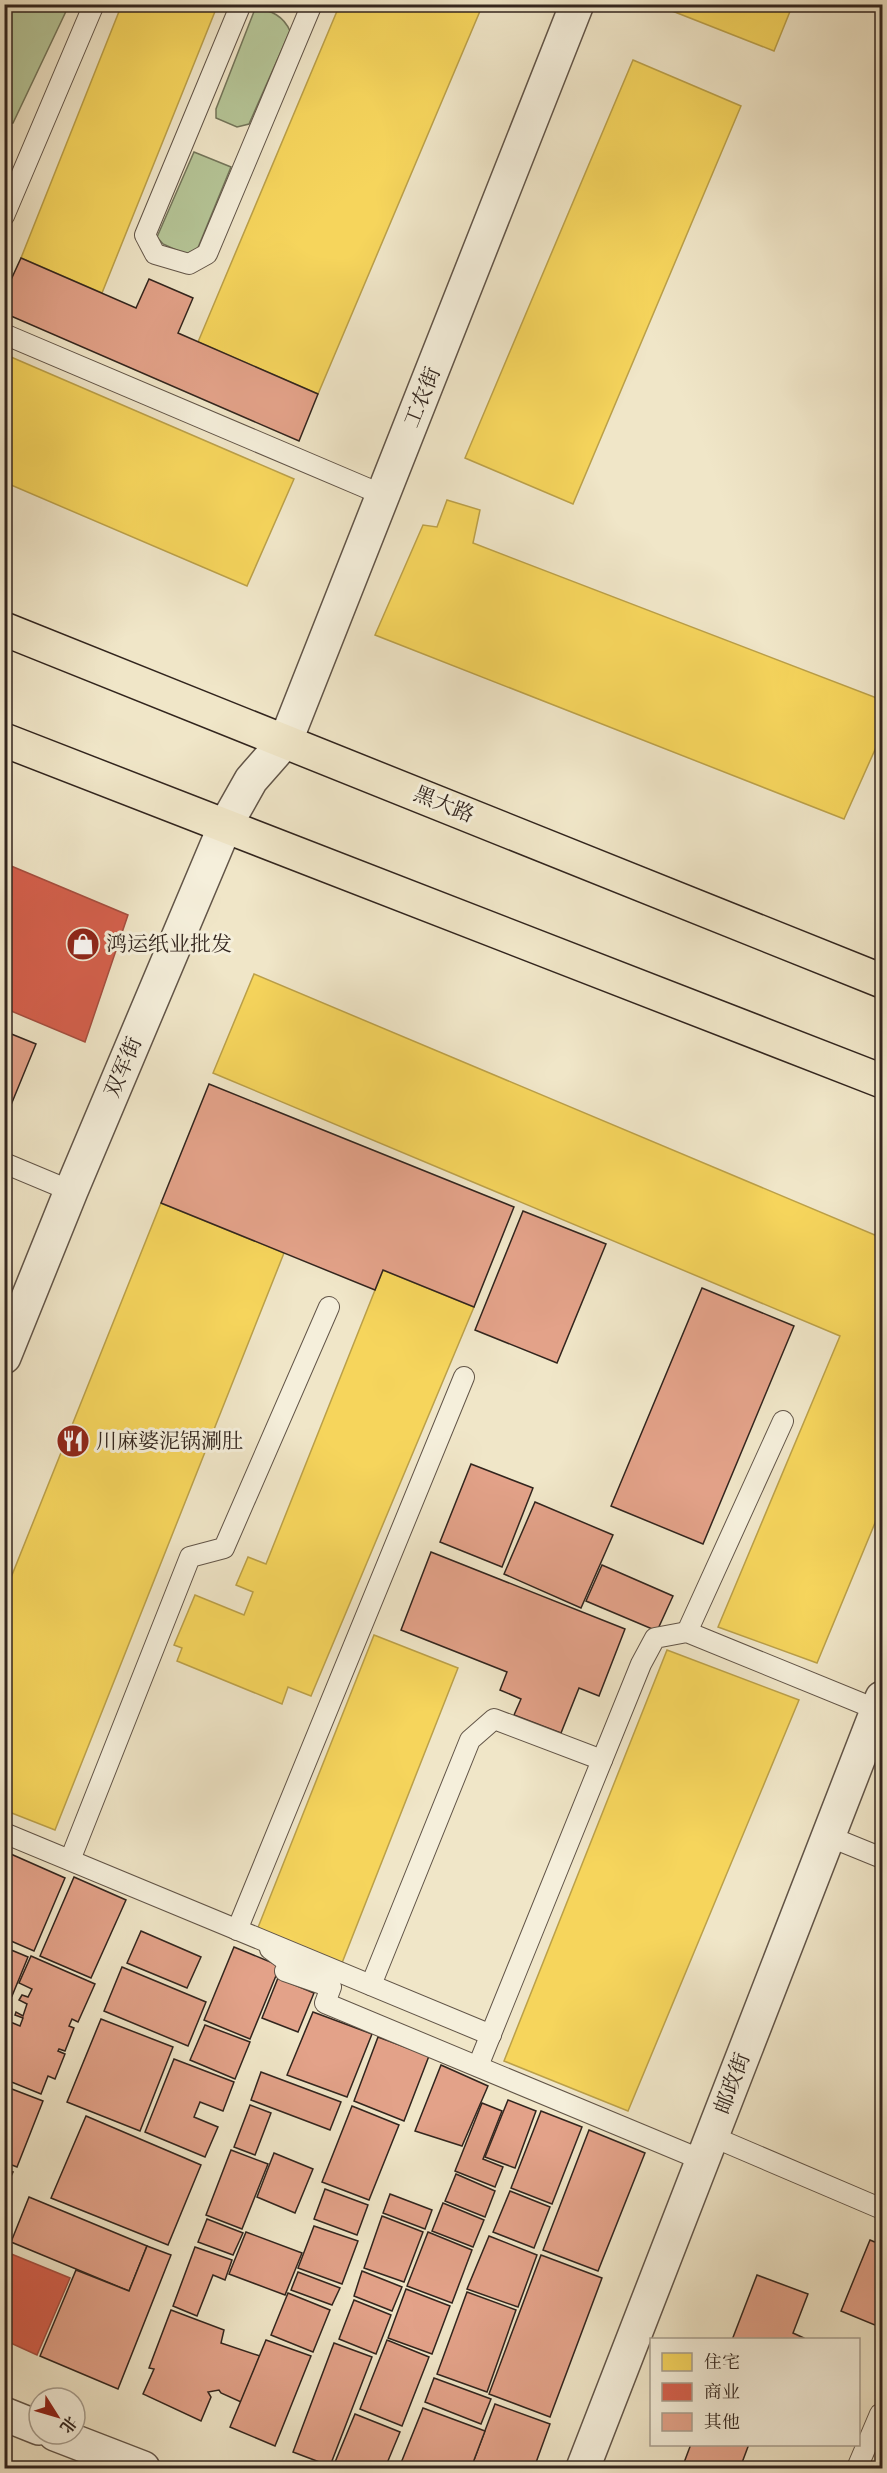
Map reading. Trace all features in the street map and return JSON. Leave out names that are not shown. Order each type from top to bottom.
[{"type":"highway","name":"黑大路","points":[[4,629],[286,740],[882,981]]},
{"type":"highway","points":[[4,740],[882,1081]]},
{"type":"street","name":"工农街","points":[[251,780],[286,740],[577,4]]},
{"type":"street","name":"双军街","points":[[4,1357],[71,1191],[225,826],[251,780]]},
{"type":"street","name":"邮政街","points":[[583,2469],[880,1704]]},
{"type":"street","points":[[4,2414],[27,2423]]},
{"type":"street","points":[[85,2446],[143,2469]]},
{"type":"lane","points":[[4,216],[9,191],[94,4]]},
{"type":"lane","points":[[241,4],[145,235],[155,254],[189,264],[207,254],[312,4]]},
{"type":"lane","points":[[4,334],[383,495]]},
{"type":"lane","points":[[4,1163],[71,1191]]},
{"type":"lane","points":[[70,1860],[190,1557],[224,1548],[329,1307]]},
{"type":"lane","points":[[237,1930],[464,1377]]},
{"type":"lane","points":[[687,1632],[783,1420]]},
{"type":"lane","points":[[478,2066],[641,1664],[655,1638],[687,1632],[880,1704]]},
{"type":"lane","points":[[371,1985],[470,1740],[494,1719],[602,1760]]},
{"type":"lane","points":[[4,1833],[491,2035]]},
{"type":"lane","points":[[828,1836],[882,1858]]},
{"type":"lane","points":[[256,1938],[289,1963],[285,1971],[331,1987],[325,2003],[478,2066],[882,2209]]},
{"type":"lane","points":[[857,2469],[880,2414]]},
{"type":"green space","points":[[5,4],[69,5],[13,123],[5,124]]},
{"type":"green space","points":[[255,9],[266,10],[276,15],[290,31],[249,124],[237,127],[216,118],[216,109]]},
{"type":"green space","points":[[194,152],[231,167],[197,250],[185,254],[163,244],[157,237]]},
{"type":"building: 住宅","points":[[122,4],[218,4],[102,293],[21,258]]},
{"type":"building: 住宅","points":[[340,4],[483,4],[318,394],[198,342]]},
{"type":"building: 住宅","points":[[663,4],[793,4],[774,51],[662,7]]},
{"type":"building: 住宅","points":[[633,60],[741,106],[573,504],[465,458]]},
{"type":"building: 住宅","points":[[4,354],[294,479],[247,586],[4,482]]},
{"type":"building: 住宅","points":[[447,500],[480,510],[473,543],[882,700],[882,734],[844,819],[375,635],[423,525],[437,527]]},
{"type":"building: 住宅","points":[[254,974],[882,1238],[882,1506],[817,1663],[718,1627],[840,1336],[213,1073]]},
{"type":"building: 住宅","points":[[161,1203],[284,1253],[55,1830],[4,1810],[4,1595]]},
{"type":"building: 住宅","points":[[383,1270],[474,1307],[311,1696],[288,1687],[282,1704],[177,1661],[182,1648],[174,1645],[195,1595],[244,1615],[253,1592],[236,1585],[248,1557],[266,1564]]},
{"type":"building: 住宅","points":[[374,1635],[458,1668],[342,1963],[257,1930]]},
{"type":"building: 住宅","points":[[667,1650],[799,1700],[628,2111],[504,2061]]},
{"type":"building: 商业","points":[[4,863],[128,915],[85,1042],[4,1008]]},
{"type":"building: 商业","points":[[4,2251],[70,2278],[37,2355],[4,2340]]},
{"type":"building: 其他","points":[[21,258],[136,308],[149,279],[193,298],[178,333],[318,394],[299,441],[4,313],[4,295]]},
{"type":"building: 其他","points":[[4,1031],[36,1044],[4,1122]]},
{"type":"building: 其他","points":[[209,1084],[514,1207],[474,1307],[383,1270],[375,1290],[161,1203]]},
{"type":"building: 其他","points":[[523,1211],[606,1244],[557,1363],[475,1330]]},
{"type":"building: 其他","points":[[702,1288],[794,1326],[703,1544],[611,1506]]},
{"type":"building: 其他","points":[[471,1464],[533,1488],[502,1567],[440,1542]]},
{"type":"building: 其他","points":[[535,1502],[613,1535],[581,1608],[504,1574]]},
{"type":"building: 其他","points":[[431,1552],[625,1629],[599,1696],[579,1688],[561,1733],[514,1715],[521,1699],[500,1690],[507,1672],[401,1630]]},
{"type":"building: 其他","points":[[602,1565],[673,1596],[657,1631],[586,1601]]},
{"type":"building: 其他","points":[[4,1851],[65,1878],[34,1951],[4,1938]]},
{"type":"building: 其他","points":[[74,1877],[126,1900],[91,1978],[40,1956]]},
{"type":"building: 其他","points":[[141,1931],[201,1957],[187,1988],[127,1963]]},
{"type":"building: 其他","points":[[4,1947],[28,1957],[12,1996],[4,1993]]},
{"type":"building: 其他","points":[[234,1947],[280,1966],[250,2039],[204,2020]]},
{"type":"building: 其他","points":[[31,1956],[95,1984],[78,2022],[72,2019],[69,2026],[74,2028],[65,2051],[59,2049],[58,2051],[65,2054],[55,2079],[48,2076],[41,2094],[4,2079],[4,2030],[8,2021],[20,2026],[23,2018],[15,2015],[16,2012],[23,2016],[27,2004],[19,2000],[22,1995],[28,1997],[32,1989],[19,1983]]},
{"type":"building: 其他","points":[[122,1967],[206,2002],[188,2046],[104,2011]]},
{"type":"building: 其他","points":[[278,1978],[314,1993],[298,2032],[262,2018]]},
{"type":"building: 其他","points":[[313,2012],[372,2034],[347,2097],[287,2075]]},
{"type":"building: 其他","points":[[101,2019],[173,2047],[140,2131],[67,2102]]},
{"type":"building: 其他","points":[[205,2025],[250,2042],[235,2079],[190,2060]]},
{"type":"building: 其他","points":[[378,2037],[429,2056],[404,2121],[354,2101]]},
{"type":"building: 其他","points":[[174,2059],[234,2082],[223,2111],[200,2102],[194,2117],[218,2127],[205,2157],[145,2132]]},
{"type":"building: 其他","points":[[441,2065],[488,2086],[462,2146],[415,2131]]},
{"type":"building: 其他","points":[[261,2072],[341,2102],[330,2130],[251,2100]]},
{"type":"building: 其他","points":[[4,2086],[43,2101],[17,2167],[4,2162]]},
{"type":"building: 其他","points":[[508,2100],[536,2111],[515,2168],[485,2157]]},
{"type":"building: 其他","points":[[482,2103],[502,2111],[483,2159],[503,2167],[495,2187],[455,2171]]},
{"type":"building: 其他","points":[[250,2105],[271,2113],[255,2155],[234,2147]]},
{"type":"building: 其他","points":[[352,2106],[399,2125],[369,2200],[322,2182]]},
{"type":"building: 其他","points":[[541,2111],[582,2127],[552,2204],[511,2188]]},
{"type":"building: 其他","points":[[86,2116],[201,2165],[168,2245],[51,2198]]},
{"type":"building: 其他","points":[[589,2130],[645,2153],[598,2271],[543,2250]]},
{"type":"building: 其他","points":[[231,2150],[268,2164],[242,2229],[206,2215]]},
{"type":"building: 其他","points":[[274,2153],[313,2169],[295,2213],[257,2197]]},
{"type":"building: 其他","points":[[4,2169],[13,2172],[4,2192]]},
{"type":"building: 其他","points":[[456,2174],[495,2191],[485,2217],[445,2201]]},
{"type":"building: 其他","points":[[325,2189],[368,2205],[357,2235],[314,2219]]},
{"type":"building: 其他","points":[[510,2191],[550,2207],[534,2248],[493,2232]]},
{"type":"building: 其他","points":[[390,2194],[432,2210],[425,2229],[383,2213]]},
{"type":"building: 其他","points":[[29,2197],[147,2246],[129,2291],[11,2242]]},
{"type":"building: 其他","points":[[443,2203],[484,2220],[473,2247],[432,2231]]},
{"type":"building: 其他","points":[[382,2216],[423,2232],[404,2282],[364,2268]]},
{"type":"building: 其他","points":[[207,2219],[243,2233],[233,2255],[198,2242]]},
{"type":"building: 其他","points":[[314,2226],[358,2241],[342,2284],[298,2268]]},
{"type":"building: 其他","points":[[246,2232],[302,2253],[285,2295],[229,2274]]},
{"type":"building: 其他","points":[[428,2232],[472,2250],[452,2303],[407,2286]]},
{"type":"building: 其他","points":[[489,2236],[537,2255],[518,2307],[467,2289]]},
{"type":"building: 其他","points":[[870,2240],[882,2245],[882,2328],[841,2311]]},
{"type":"building: 其他","points":[[147,2246],[171,2255],[118,2389],[40,2356],[76,2270],[129,2291]]},
{"type":"building: 其他","points":[[195,2247],[232,2260],[225,2280],[213,2275],[197,2316],[173,2306]]},
{"type":"building: 其他","points":[[541,2255],[602,2278],[550,2417],[489,2394]]},
{"type":"building: 其他","points":[[362,2271],[402,2287],[392,2311],[354,2296]]},
{"type":"building: 其他","points":[[298,2272],[340,2288],[332,2305],[291,2290]]},
{"type":"building: 其他","points":[[757,2275],[808,2294],[793,2333],[804,2338],[733,2338]]},
{"type":"building: 其他","points":[[406,2289],[450,2306],[432,2354],[388,2338]]},
{"type":"building: 其他","points":[[467,2292],[516,2310],[487,2392],[437,2374]]},
{"type":"building: 其他","points":[[288,2293],[330,2310],[313,2352],[271,2335]]},
{"type":"building: 其他","points":[[354,2300],[391,2315],[376,2354],[339,2339]]},
{"type":"building: 其他","points":[[171,2310],[224,2330],[221,2343],[260,2356],[241,2402],[219,2390],[208,2392],[211,2397],[201,2421],[143,2394],[154,2369],[149,2368]]},
{"type":"building: 其他","points":[[266,2340],[311,2356],[275,2446],[230,2427]]},
{"type":"building: 其他","points":[[387,2340],[429,2357],[402,2426],[360,2409]]},
{"type":"building: 其他","points":[[334,2343],[372,2357],[330,2466],[293,2452]]},
{"type":"building: 其他","points":[[434,2378],[491,2399],[481,2424],[425,2402]]},
{"type":"building: 其他","points":[[495,2404],[550,2424],[534,2468],[471,2468]]},
{"type":"building: 其他","points":[[423,2408],[485,2431],[471,2468],[399,2468]]},
{"type":"building: 其他","points":[[355,2414],[400,2432],[385,2468],[333,2467]]},
{"type":"building: 其他","points":[[690,2446],[748,2446],[740,2468],[682,2468]]},
{"type":"place","name":"鸿运纸业批发","points":[[83,944]]},
{"type":"place","name":"川麻婆泥锅涮肚","points":[[73,1441]]}]
